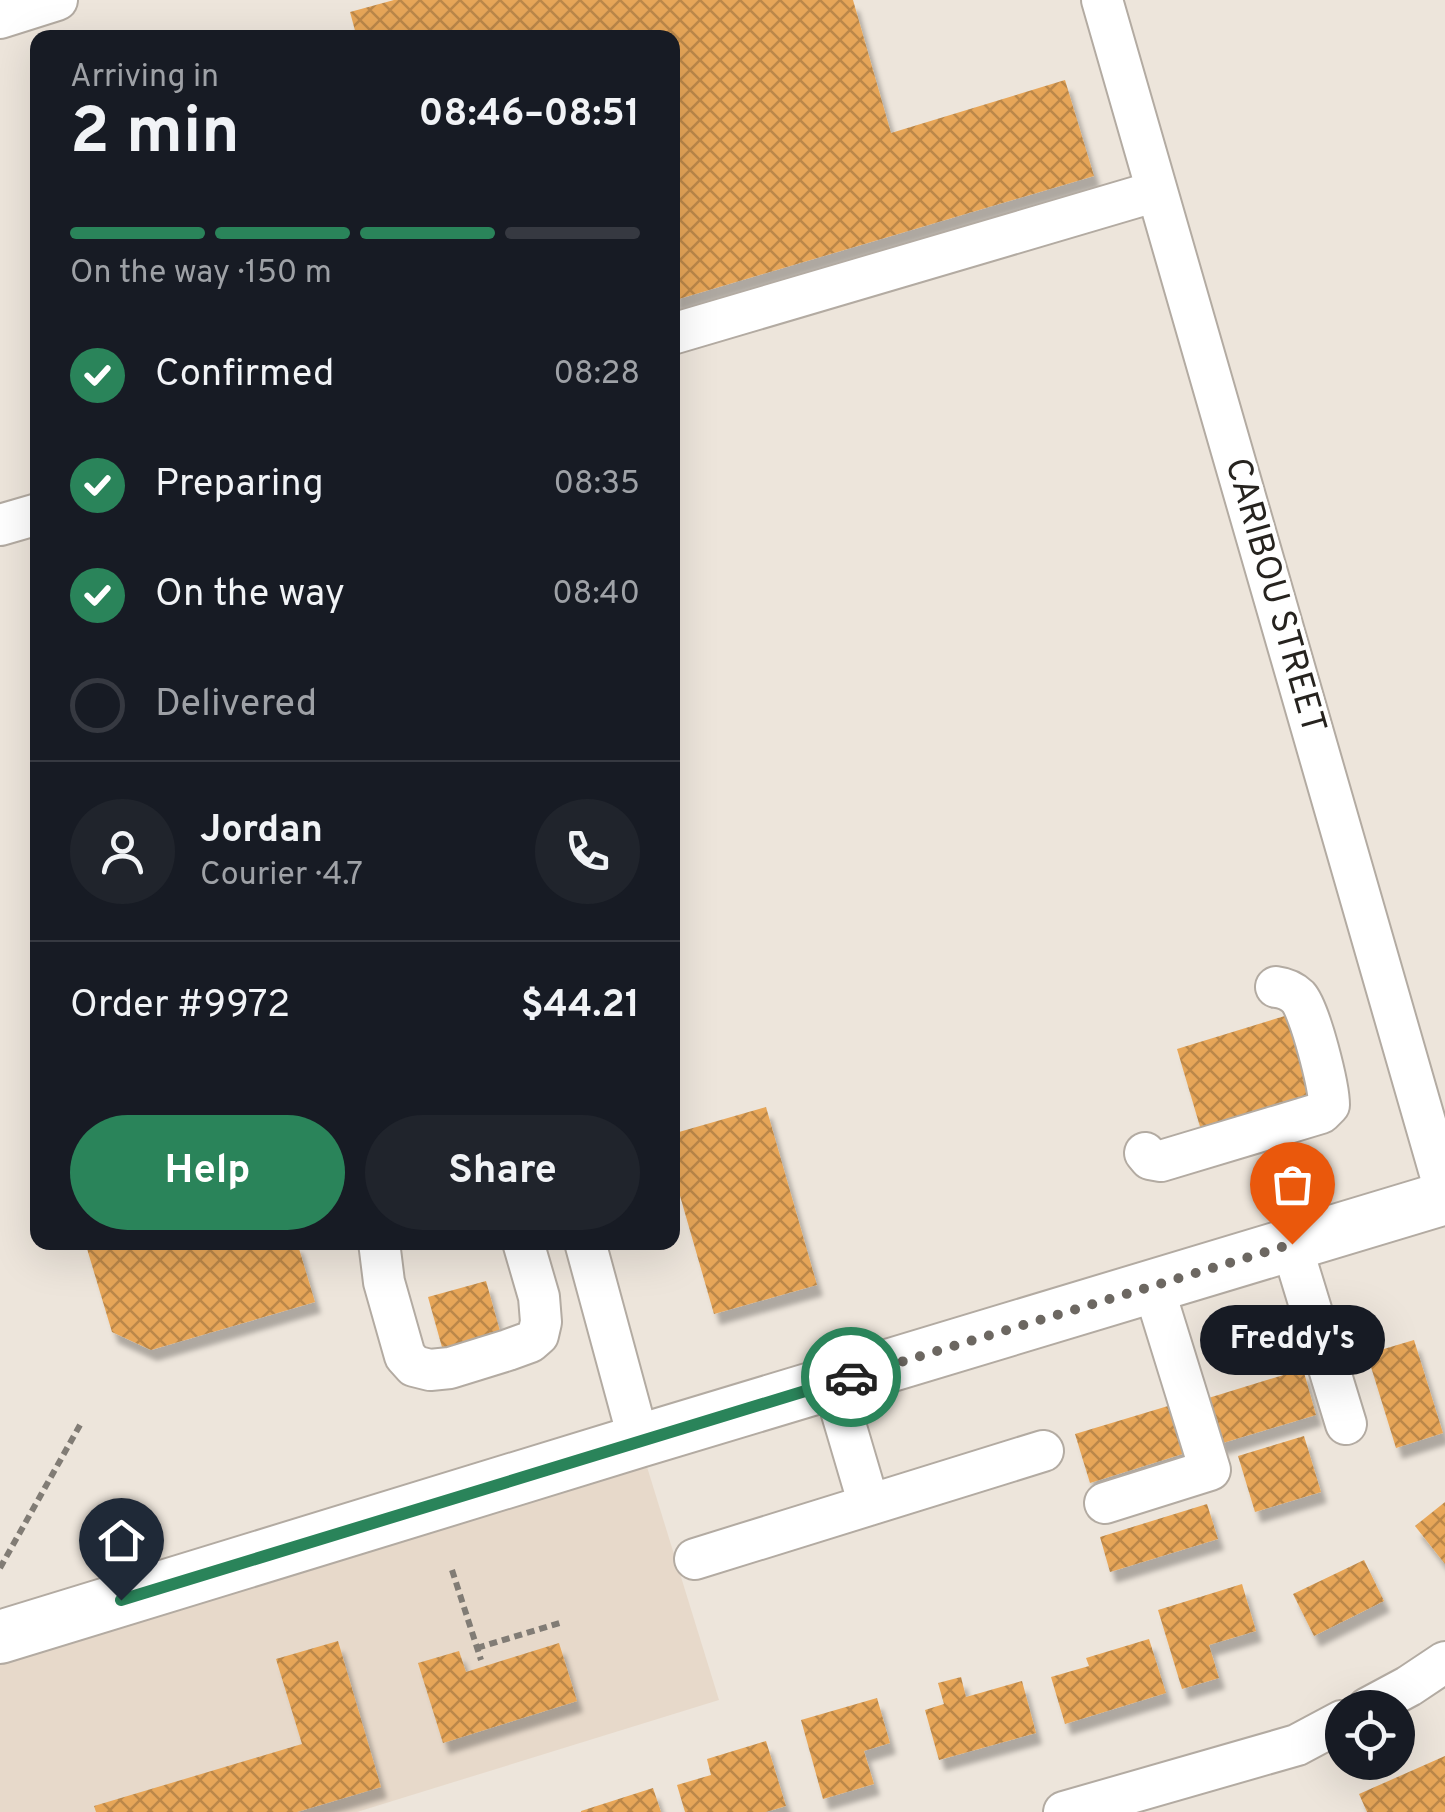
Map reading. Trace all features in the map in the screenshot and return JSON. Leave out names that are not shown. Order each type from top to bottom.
[{"type":"main road","points":[[0,1638],[1445,1194]]},
{"type":"street","points":[[0,18],[57,0]]},
{"type":"street","name":"CARIBOU STREET","points":[[1102,0],[1445,1194]]},
{"type":"street","points":[[680,332],[1157,191]]},
{"type":"street","points":[[0,525],[30,516]]},
{"type":"street","points":[[1144,1154],[1161,1162],[1321,1112],[1329,1105],[1327,1084],[1305,1007],[1297,996],[1276,986]]},
{"type":"street","points":[[1292,1244],[1346,1424]]},
{"type":"street","points":[[380,1250],[384,1282],[404,1356],[414,1366],[430,1370],[450,1368],[508,1350],[538,1335],[539,1296],[525,1250]]},
{"type":"street","points":[[586,1250],[639,1441]]},
{"type":"street","points":[[1105,1503],[1210,1470],[1154,1286]]},
{"type":"street","points":[[833,1383],[869,1505]]},
{"type":"street","points":[[695,1559],[1044,1451]]},
{"type":"street","points":[[1402,1690],[1445,1662]]},
{"type":"street","points":[[1064,1812],[1297,1745],[1325,1730]]},
{"type":"path","points":[[0,1568],[80,1425]]},
{"type":"path","points":[[452,1570],[481,1660]]},
{"type":"path","points":[[476,1648],[564,1622]]},
{"type":"shaded area","points":[[639,1441],[719,1700],[357,1812],[0,1812],[0,1637]]},
{"type":"building","points":[[394,0],[853,0],[891,133],[1065,80],[1094,176],[680,299],[680,30],[355,30],[350,12]]},
{"type":"building","points":[[1288,1015],[1313,1097],[1201,1130],[1177,1049]]},
{"type":"building","points":[[766,1107],[817,1285],[714,1314],[680,1196],[680,1132]]},
{"type":"building","points":[[87,1250],[299,1250],[315,1302],[151,1350],[112,1332]]},
{"type":"building","points":[[486,1281],[503,1342],[445,1358],[428,1297]]},
{"type":"building","points":[[1414,1340],[1443,1433],[1396,1448],[1367,1354]]},
{"type":"building","points":[[1303,1369],[1316,1415],[1216,1445],[1202,1400]]},
{"type":"building","points":[[1178,1403],[1192,1451],[1090,1483],[1075,1434]]},
{"type":"building","points":[[1304,1436],[1321,1492],[1255,1512],[1238,1456]]},
{"type":"building","points":[[1445,1502],[1445,1564],[1415,1526]]},
{"type":"building","points":[[1207,1504],[1218,1539],[1110,1572],[1100,1537]]},
{"type":"building","points":[[1364,1560],[1384,1601],[1314,1636],[1293,1594]]},
{"type":"building","points":[[1242,1584],[1256,1631],[1209,1645],[1219,1678],[1182,1689],[1158,1610]]},
{"type":"building","points":[[1149,1639],[1166,1693],[1065,1724],[1051,1677],[1089,1666],[1086,1658]]},
{"type":"building","points":[[338,1641],[381,1787],[297,1812],[96,1812],[94,1806],[302,1744],[276,1659]]},
{"type":"building","points":[[559,1643],[577,1701],[443,1743],[418,1663],[459,1651],[466,1672]]},
{"type":"building","points":[[961,1677],[966,1697],[1022,1681],[1036,1733],[939,1760],[925,1710],[944,1704],[938,1683]]},
{"type":"building","points":[[877,1698],[890,1743],[864,1751],[874,1784],[823,1799],[801,1720]]},
{"type":"building","points":[[766,1741],[786,1806],[766,1812],[685,1812],[677,1785],[711,1775],[707,1759]]},
{"type":"building","points":[[1445,1756],[1445,1812],[1367,1812],[1359,1794],[1391,1780],[1415,1780],[1415,1769]]},
{"type":"building","points":[[653,1788],[661,1812],[581,1812],[581,1811]]},
{"type":"way so far","points":[[851,1377],[1292,1244]]},
{"type":"place","name":"Freddy's","points":[[1292,1244]]},
{"type":"route","points":[[121,1600],[851,1377]]}]
